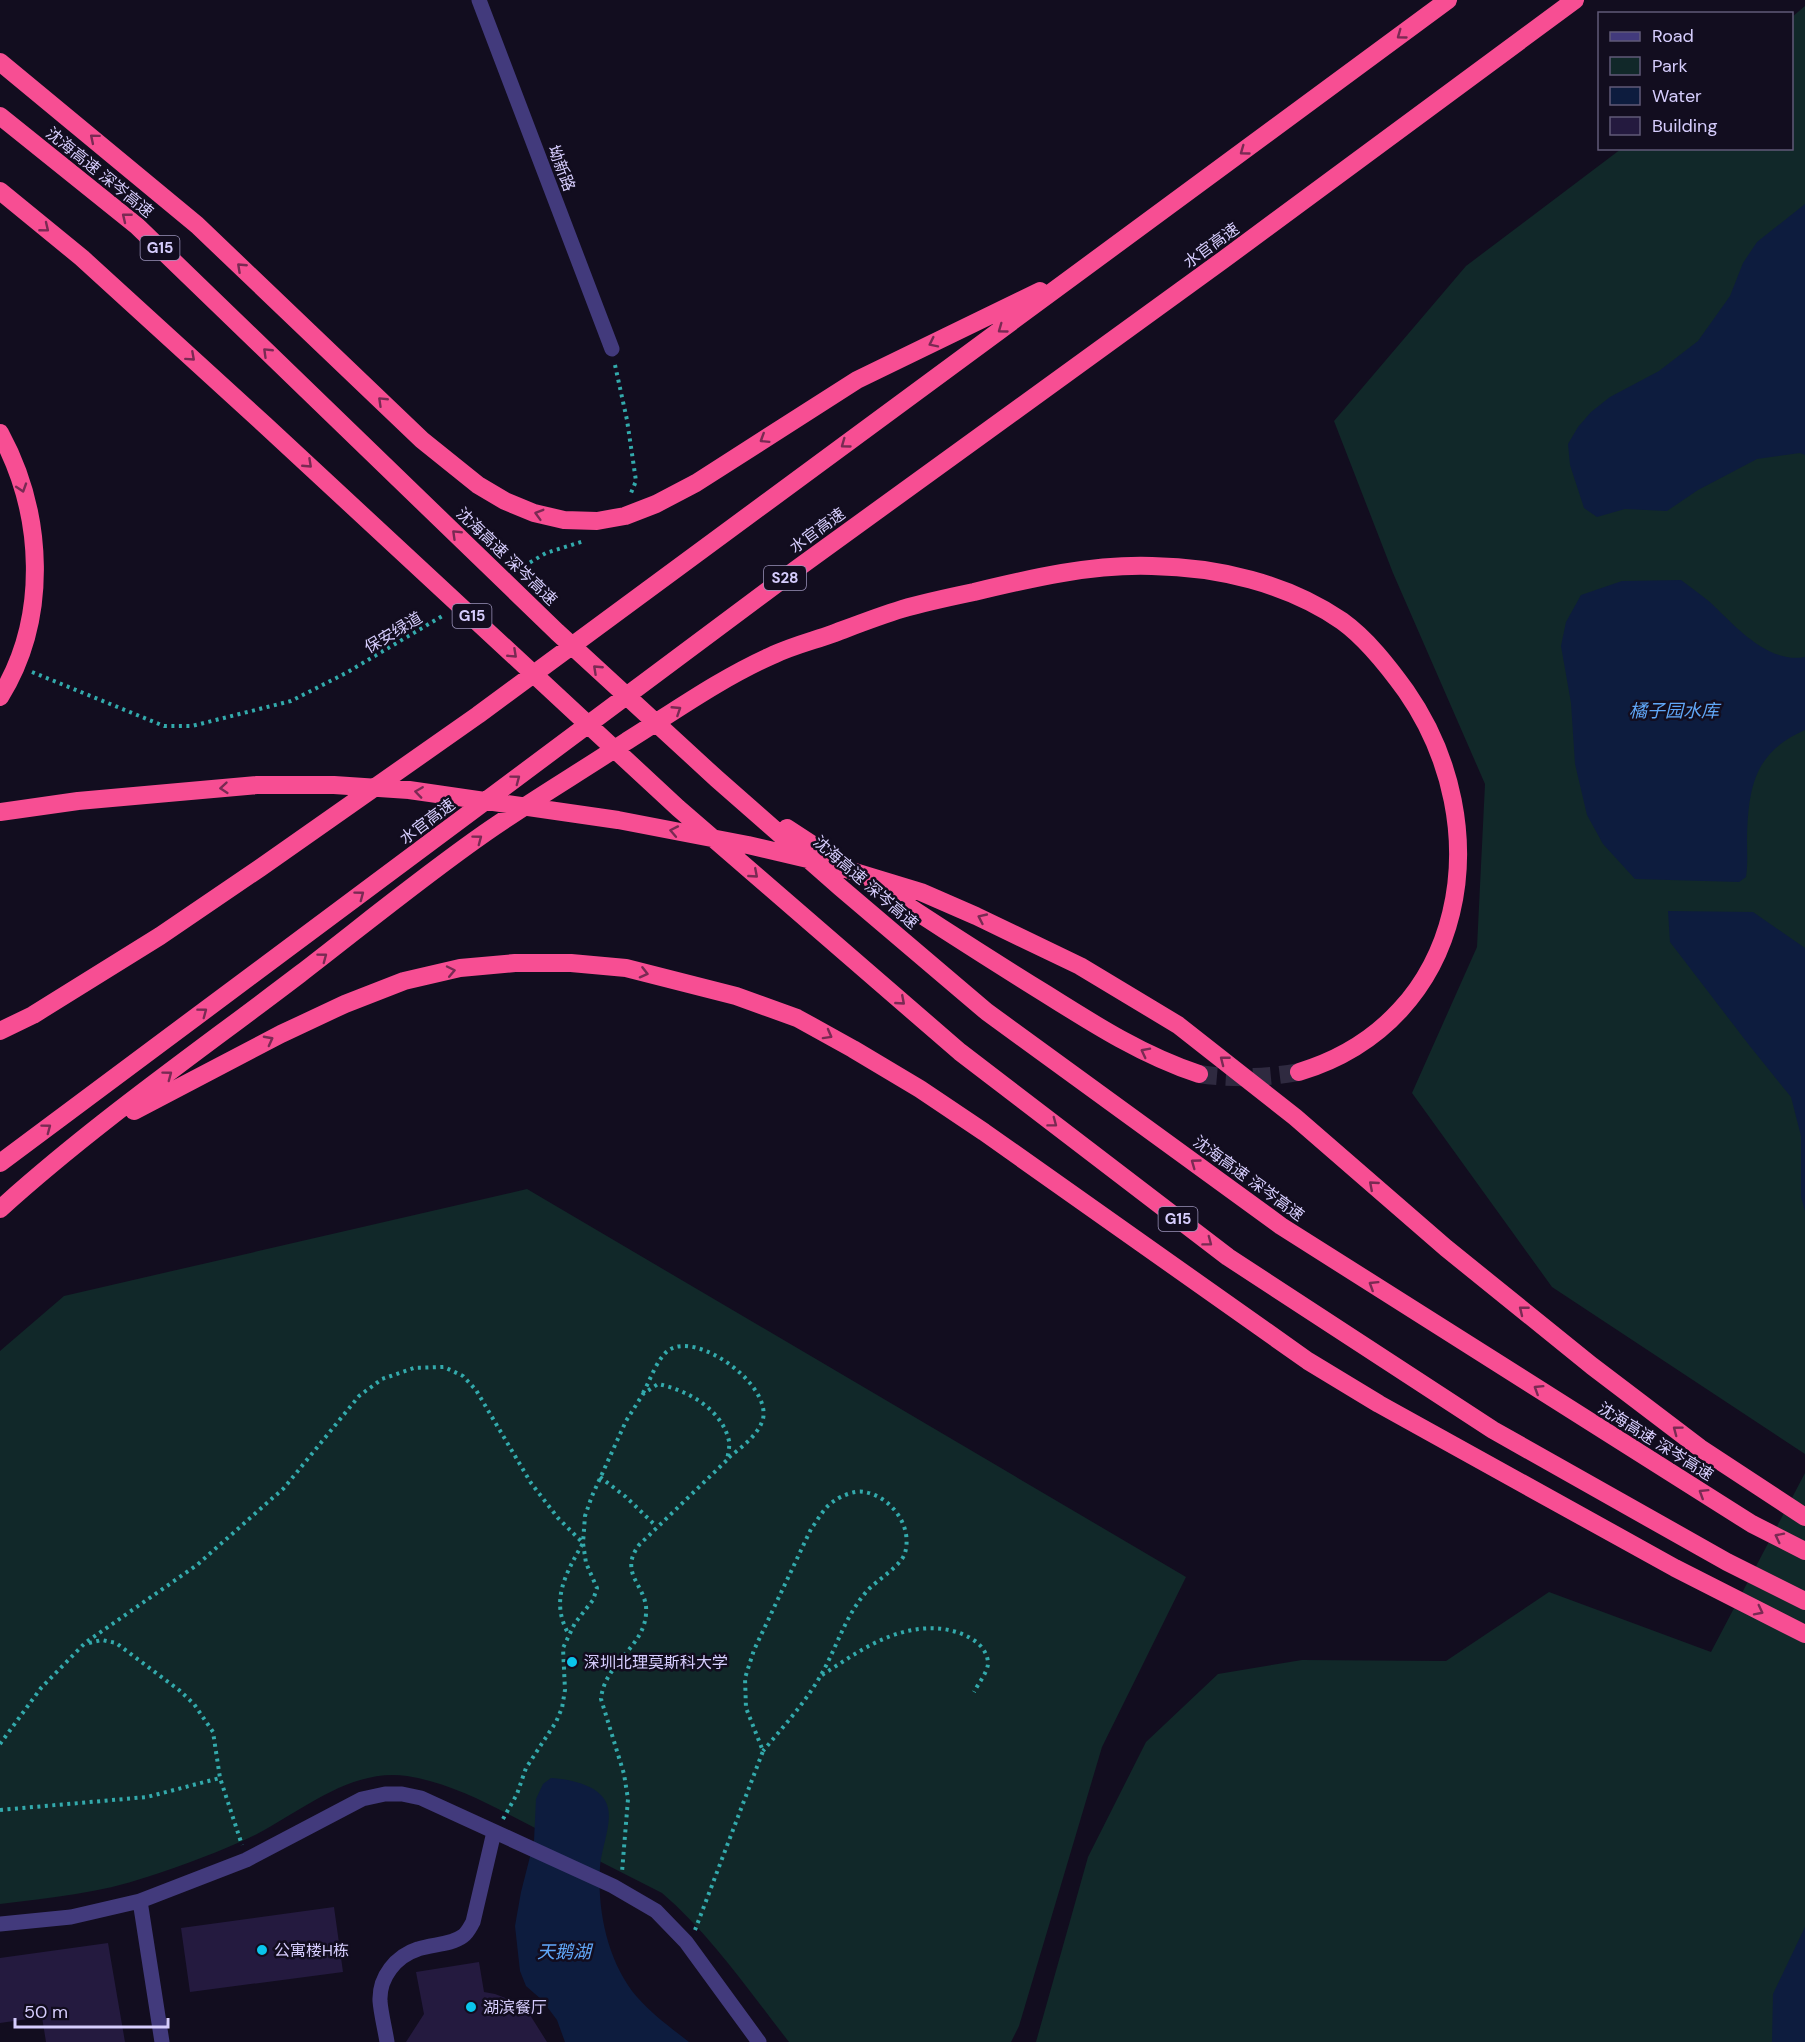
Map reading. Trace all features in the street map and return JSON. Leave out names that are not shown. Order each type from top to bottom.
[{"type":"highway","points":[[0,1031],[33,1015],[160,936],[478,715],[1448,0]]},
{"type":"highway","name":"水官高速","points":[[0,1163],[789,575],[1214,267],[1575,0]]},
{"type":"highway","points":[[0,62],[197,225],[422,440],[449,463],[478,485],[505,501],[534,513],[564,520],[597,521],[625,516],[656,504],[696,483],[857,380],[1080,271]]},
{"type":"highway","name":"沈海高速 深岑高速","points":[[0,116],[137,226],[557,632],[717,779],[987,1012],[1281,1226],[1752,1524],[1805,1551]]},
{"type":"highway","name":"G15","points":[[0,191],[82,258],[265,424],[678,808],[960,1052],[1228,1257],[1493,1430],[1727,1562],[1805,1601]]},
{"type":"highway","points":[[0,433],[21,483],[32,521],[35,554],[30,622],[22,652],[0,697]]},
{"type":"highway","points":[[0,1209],[88,1136],[484,834],[732,674],[777,653],[905,608],[1042,575],[1151,566],[1240,577],[1284,589],[1344,623],[1370,647],[1393,672],[1429,729],[1451,792],[1456,825],[1459,862],[1456,896],[1448,927],[1435,959],[1419,988],[1399,1012],[1378,1032],[1349,1052],[1321,1066],[1299,1072]]},
{"type":"highway","points":[[0,812],[78,801],[257,785],[334,785],[409,790],[618,820],[748,845],[829,864],[921,892],[1035,943],[1116,986],[1178,1025],[1295,1117],[1446,1248],[1583,1359],[1700,1448],[1805,1517]]},
{"type":"highway","points":[[734,794],[976,950],[1107,1031],[1170,1065],[1199,1074]]},
{"type":"highway","points":[[88,1136],[281,1034],[345,1004],[404,981],[460,968],[515,963],[571,963],[615,967],[736,996],[797,1018],[920,1089],[1308,1361],[1389,1410],[1713,1588],[1805,1634]]},
{"type":"street","name":"坳新路","points":[[479,0],[612,349]]},
{"type":"street","points":[[0,1924],[71,1917],[140,1901],[246,1860],[362,1799],[385,1794],[402,1794],[421,1798],[617,1888],[656,1911],[686,1942],[759,2042]]},
{"type":"street","points":[[387,2042],[380,2000],[382,1984],[390,1968],[402,1957],[417,1949],[457,1940],[469,1930],[473,1922],[494,1832]]},
{"type":"street","points":[[140,1901],[162,2042]]},
{"type":"path","points":[[612,349],[627,420],[636,481],[628,501]]},
{"type":"path","points":[[515,572],[546,553],[590,539]]},
{"type":"path","name":"保安绿道","points":[[31,672],[164,726],[192,726],[291,701],[346,673],[444,615]]},
{"type":"path","points":[[494,1832],[506,1816],[526,1768],[556,1722],[562,1708],[565,1690],[563,1648],[568,1634],[593,1600],[597,1588],[586,1563],[583,1543],[585,1516],[600,1477],[626,1421],[665,1354],[675,1347],[692,1347],[712,1353],[743,1374],[763,1404],[763,1418],[756,1433],[654,1525],[633,1552],[630,1562],[631,1572],[647,1613],[644,1625],[607,1677],[601,1693],[603,1709],[624,1774],[628,1799],[617,1888]]},
{"type":"path","points":[[0,1744],[41,1688],[85,1643],[197,1565],[284,1488],[359,1396],[382,1379],[414,1368],[444,1367],[463,1376],[476,1390],[531,1483],[558,1518],[583,1543]]},
{"type":"path","points":[[643,1394],[658,1384],[676,1388],[696,1399],[723,1425],[729,1443],[727,1460]]},
{"type":"path","points":[[600,1477],[626,1497],[654,1525]]},
{"type":"path","points":[[686,1942],[698,1927],[763,1751],[795,1714],[820,1676],[852,1611],[866,1592],[894,1568],[905,1554],[905,1535],[901,1518],[880,1497],[862,1491],[832,1502],[811,1529],[754,1650],[745,1678],[744,1694],[746,1708],[763,1751]]},
{"type":"path","points":[[568,1634],[560,1616],[561,1593],[573,1561],[583,1543]]},
{"type":"path","points":[[820,1676],[856,1653],[887,1638],[911,1630],[939,1628],[955,1630],[970,1638],[980,1644],[987,1655],[988,1665],[974,1692]]},
{"type":"path","points":[[85,1643],[102,1640],[116,1643],[179,1689],[194,1704],[213,1732],[220,1778],[246,1860]]},
{"type":"path","points":[[0,1810],[147,1797],[220,1778]]},
{"type":"green space","points":[[1805,6],[1805,1454],[1552,1287],[1412,1093],[1477,947],[1485,784],[1393,573],[1334,421],[1466,266],[1620,150],[1793,150],[1793,16]]},
{"type":"green space","name":"深圳北理莫斯科大学","points":[[527,1189],[1186,1577],[1102,1747],[1019,2026],[1011,2042],[789,2042],[713,1945],[662,1893],[474,1797],[441,1784],[407,1776],[386,1775],[366,1778],[347,1785],[328,1793],[244,1840],[129,1883],[93,1891],[0,1904],[0,1351],[64,1296]]},
{"type":"green space","points":[[1805,1473],[1805,2042],[1036,2042],[1088,1857],[1146,1742],[1218,1674],[1302,1660],[1446,1661],[1549,1592],[1711,1652]]},
{"type":"water","points":[[1805,204],[1805,455],[1800,453],[1757,459],[1698,490],[1667,511],[1625,509],[1597,517],[1584,508],[1570,465],[1568,444],[1578,427],[1591,412],[1610,397],[1659,371],[1698,341],[1730,296],[1743,263],[1757,242]]},
{"type":"water","name":"橘子园水库","points":[[1681,580],[1765,649],[1791,658],[1805,657],[1805,730],[1775,749],[1764,761],[1757,774],[1749,804],[1746,877],[1739,882],[1635,879],[1603,844],[1587,815],[1575,764],[1571,703],[1561,646],[1566,622],[1581,595],[1622,581]]},
{"type":"water","points":[[1668,911],[1753,912],[1805,948],[1805,1211],[1801,1197],[1801,1136],[1791,1097],[1670,942]]},
{"type":"water","name":"天鹅湖","points":[[551,1778],[586,1785],[605,1800],[609,1822],[601,1860],[600,1901],[606,1936],[619,1969],[637,1997],[655,2015],[689,2042],[565,2042],[557,2020],[542,2000],[526,1986],[520,1971],[515,1926],[534,1841],[536,1799],[543,1784]]},
{"type":"water","points":[[1805,1927],[1805,2042],[1772,2042],[1773,1994]]},
{"type":"building","name":"公寓楼H栋","points":[[334,1907],[343,1972],[190,1992],[181,1928]]},
{"type":"building","points":[[108,1943],[125,2042],[46,2042],[42,2017],[0,2023],[0,1958]]},
{"type":"building","name":"湖滨餐厅","points":[[479,1962],[484,1992],[511,2000],[530,2015],[547,2042],[406,2042],[424,2014],[416,1972]]},
{"type":"tunnel","points":[[1199,1074],[1249,1077],[1299,1072]]},
{"type":"place","name":"深圳北理莫斯科大学","points":[[572,1662]]},
{"type":"place","name":"公寓楼H栋","points":[[262,1950]]},
{"type":"place","name":"湖滨餐厅","points":[[471,2007]]}]
